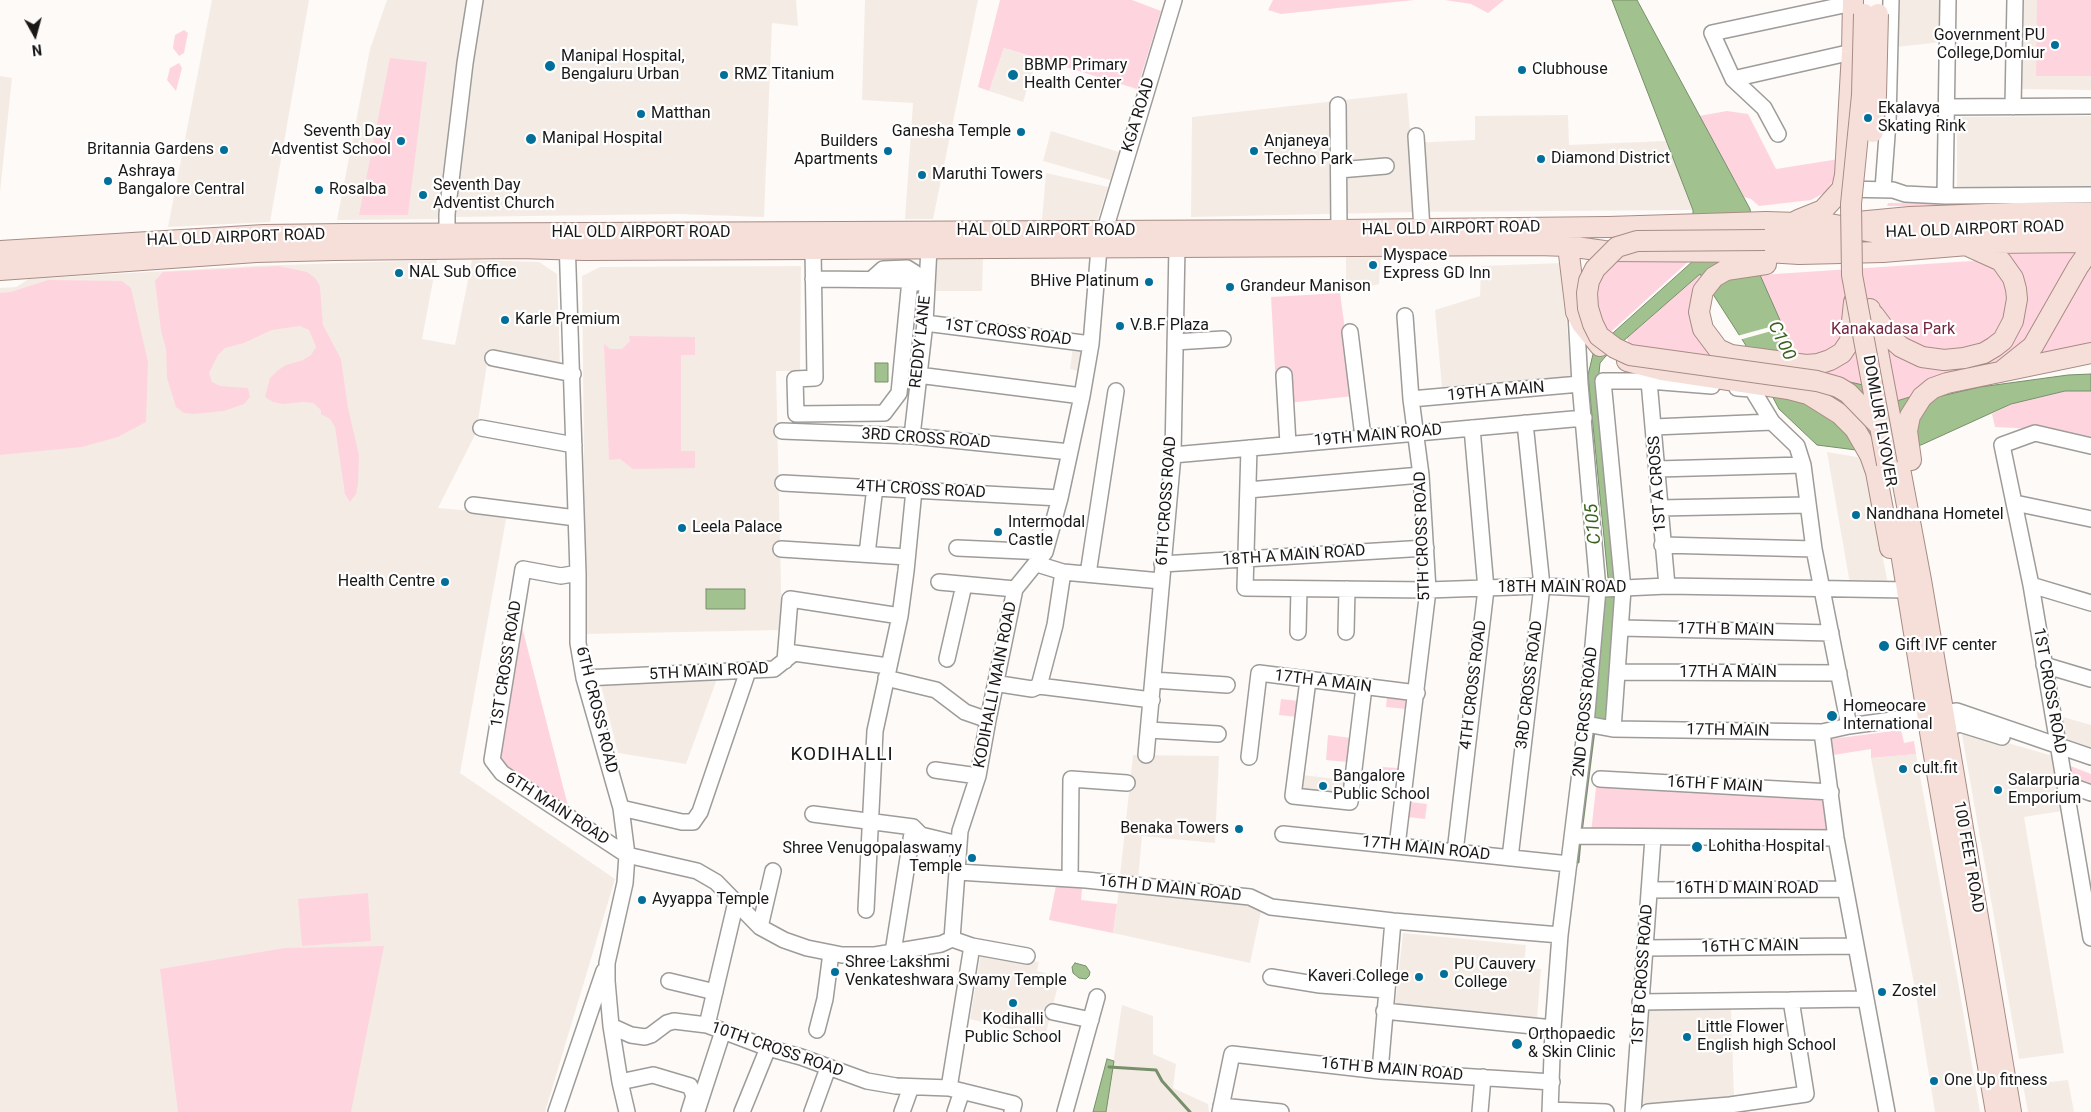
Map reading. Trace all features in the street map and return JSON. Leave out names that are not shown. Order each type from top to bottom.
[{"type":"main road","points":[[1791,222],[1823,210],[1842,189],[1845,174],[1852,52],[1869,4]]},
{"type":"main road","name":"DOMLUR FLYOVER","points":[[1869,4],[1851,204],[1852,275],[1880,425],[1891,458]]},
{"type":"main road","name":"DOMLUR FLYOVER","points":[[1869,4],[1876,95],[1864,208],[1866,277],[1891,458],[1911,578]]},
{"type":"main road","points":[[1830,224],[1910,217],[2014,213],[2091,213]]},
{"type":"main road","name":"HAL OLD AIRPORT ROAD","points":[[0,251],[264,235],[447,235],[573,244],[813,249],[929,248],[1339,230],[1422,222],[1690,224],[1799,254],[1883,252],[1992,243],[2091,242]]},
{"type":"main road","name":"HAL OLD AIRPORT ROAD","points":[[0,270],[256,252],[519,248],[573,244],[1103,240],[1176,246],[1536,245],[1568,246],[1604,251],[1690,253],[1764,244],[1791,222],[1830,224],[1888,234],[2091,227]]},
{"type":"main road","points":[[1880,425],[1848,393],[1824,383],[1630,355],[1615,348],[1599,336],[1588,308],[1587,293],[1589,281],[1595,269],[1606,256],[1617,247],[1637,242],[1764,244],[1888,234]]},
{"type":"main road","points":[[1764,244],[1714,278],[1702,291],[1699,312],[1703,330],[1718,348],[1730,355],[1806,365],[1830,360],[1842,353],[1850,341],[1855,289]]},
{"type":"main road","points":[[1568,246],[1576,312],[1582,324],[1606,351],[1636,365],[1808,394],[1824,402],[1840,414],[1854,429],[1891,458],[1907,432],[1910,416],[1922,397],[1932,388],[1947,383],[2091,353]]},
{"type":"main road","points":[[1870,309],[1892,339],[1901,347],[1922,357],[1944,360],[1984,353],[2003,340],[2014,321],[2016,289],[2013,278],[2001,261],[1968,246]]},
{"type":"main road","points":[[2000,372],[2033,346],[2084,260]]},
{"type":"main road","name":"100 FEET ROAD","points":[[1911,578],[1996,1112]]},
{"type":"main road","name":"100 FEET ROAD","points":[[1933,719],[2011,1112]]},
{"type":"street","points":[[447,235],[447,214],[465,63],[475,0]]},
{"type":"street","points":[[1945,196],[1948,107],[1948,0]]},
{"type":"street","points":[[2013,107],[2015,0]]},
{"type":"street","name":"KGA ROAD","points":[[1103,240],[1171,1]]},
{"type":"street","points":[[1778,134],[1764,108],[1742,90],[1733,79],[1712,33],[1869,4],[1888,122],[1883,189]]},
{"type":"street","points":[[1733,79],[1852,52]]},
{"type":"street","points":[[1338,104],[1339,230]]},
{"type":"street","points":[[1948,107],[2091,106]]},
{"type":"street","points":[[1416,136],[1422,222]]},
{"type":"street","points":[[1338,170],[1386,166]]},
{"type":"street","points":[[1842,189],[1883,189],[1905,194],[1945,196],[2091,195]]},
{"type":"street","name":"KODIHALLI MAIN ROAD","points":[[952,940],[960,831],[978,776],[1015,589],[1041,558],[1060,498],[1091,344],[1103,240]]},
{"type":"street","name":"6TH CROSS ROAD","points":[[573,244],[569,273],[578,573],[578,643],[584,678],[621,808],[626,855],[625,883],[607,963],[611,1026],[627,1112]]},
{"type":"street","name":"6TH CROSS ROAD","points":[[1146,754],[1173,455],[1176,246]]},
{"type":"street","name":"REDDY LANE","points":[[912,436],[925,323],[929,248]]},
{"type":"street","points":[[813,249],[815,378],[795,379],[796,414],[884,413],[899,393],[910,280],[814,279]]},
{"type":"street","points":[[872,279],[883,268],[907,268],[915,273],[917,283]]},
{"type":"street","name":"2ND CROSS ROAD","points":[[1550,1111],[1553,1028],[1560,935],[1569,864],[1581,836],[1599,727],[1601,589],[1580,384],[1576,312]]},
{"type":"street","name":"5TH CROSS ROAD","points":[[1397,846],[1417,694],[1428,590],[1421,475],[1411,399],[1405,316]]},
{"type":"street","name":"1ST CROSS ROAD","points":[[925,323],[1091,344]]},
{"type":"street","points":[[1350,332],[1363,437]]},
{"type":"street","points":[[1175,342],[1223,339]]},
{"type":"street","points":[[493,358],[573,374]]},
{"type":"street","points":[[918,375],[1082,396]]},
{"type":"street","points":[[1284,375],[1288,444]]},
{"type":"street","points":[[1599,727],[1618,672],[1622,628],[1622,589],[1603,381],[1649,381],[1752,390],[1772,422],[1797,446],[1803,465],[1814,549],[1849,726],[1933,719],[1956,711],[2060,750],[2091,757]]},
{"type":"street","name":"1ST A CROSS","points":[[1649,381],[1667,586]]},
{"type":"street","name":"19TH A MAIN","points":[[1411,399],[1580,384]]},
{"type":"street","points":[[795,387],[787,394],[788,417],[796,423],[811,423]]},
{"type":"street","points":[[1088,574],[1116,391]]},
{"type":"street","name":"19TH MAIN ROAD","points":[[1173,455],[1584,418]]},
{"type":"street","points":[[1654,427],[1772,422]]},
{"type":"street","name":"3RD CROSS ROAD","points":[[1510,858],[1542,586],[1525,423]]},
{"type":"street","points":[[481,428],[574,445]]},
{"type":"street","name":"4TH CROSS ROAD","points":[[1455,852],[1486,589],[1472,428]]},
{"type":"street","name":"3RD CROSS ROAD","points":[[782,431],[912,436],[1070,452]]},
{"type":"street","name":"1ST CROSS ROAD","points":[[2091,446],[2035,434],[2002,445],[2031,585],[2091,938]]},
{"type":"street","points":[[1246,559],[1249,448]]},
{"type":"street","points":[[1657,469],[1803,465]]},
{"type":"street","points":[[1248,490],[1421,475]]},
{"type":"street","name":"4TH CROSS ROAD","points":[[783,483],[1060,498]]},
{"type":"street","points":[[867,554],[874,487]]},
{"type":"street","points":[[866,910],[875,731],[900,616],[914,490]]},
{"type":"street","points":[[2015,503],[2091,520]]},
{"type":"street","points":[[473,505],[576,518]]},
{"type":"street","points":[[1659,508],[1807,505]]},
{"type":"street","points":[[1662,545],[1814,549]]},
{"type":"street","points":[[956,548],[1041,558],[1063,572],[1161,581]]},
{"type":"street","name":"18TH A MAIN ROAD","points":[[1162,564],[1426,548]]},
{"type":"street","points":[[781,549],[867,554],[907,564]]},
{"type":"street","name":"18TH MAIN ROAD","points":[[1246,559],[1245,588],[1428,590],[1542,586],[1622,589],[1667,586],[1822,588],[1911,578]]},
{"type":"street","name":"1ST CROSS ROAD","points":[[492,760],[523,569],[561,576],[578,573]]},
{"type":"street","points":[[1039,686],[1055,625],[1063,572]]},
{"type":"street","points":[[939,582],[1015,589]]},
{"type":"street","points":[[946,659],[964,585]]},
{"type":"street","points":[[2031,585],[2091,603]]},
{"type":"street","points":[[1298,632],[1300,588]]},
{"type":"street","points":[[1346,632],[1348,589]]},
{"type":"street","points":[[785,661],[790,599],[900,616]]},
{"type":"street","name":"17TH B MAIN","points":[[1622,628],[1831,633]]},
{"type":"street","name":"5TH MAIN ROAD","points":[[584,678],[774,670],[794,653],[887,672],[936,690],[964,712],[988,720]]},
{"type":"street","points":[[2044,665],[2091,678]]},
{"type":"street","points":[[621,808],[682,822],[693,822],[700,812],[748,672]]},
{"type":"street","name":"17TH A MAIN","points":[[1618,672],[1839,674]]},
{"type":"street","name":"17TH A MAIN","points":[[1249,756],[1259,674],[1417,694]]},
{"type":"street","points":[[1153,680],[1227,685]]},
{"type":"street","points":[[1308,680],[1293,796],[1350,802],[1364,687]]},
{"type":"street","points":[[996,687],[1000,684],[1032,689],[1039,686],[1152,700]]},
{"type":"street","name":"17TH MAIN","points":[[1599,727],[1822,732],[1849,726]]},
{"type":"street","points":[[1149,730],[1218,734]]},
{"type":"street","points":[[1822,732],[1836,838],[1887,1112]]},
{"type":"street","points":[[2060,750],[2091,767]]},
{"type":"street","name":"6TH MAIN ROAD","points":[[492,760],[502,773],[626,855]]},
{"type":"street","points":[[935,770],[978,776]]},
{"type":"street","points":[[1070,879],[1072,778],[1127,783]]},
{"type":"street","name":"16TH F MAIN","points":[[1600,779],[1831,792]]},
{"type":"street","points":[[2066,784],[2091,793]]},
{"type":"street","points":[[812,814],[913,827],[920,835],[958,844]]},
{"type":"street","points":[[893,952],[913,827]]},
{"type":"street","name":"17TH MAIN ROAD","points":[[1283,834],[1569,864]]},
{"type":"street","points":[[1581,836],[1836,838]]},
{"type":"street","name":"1ST B CROSS ROAD","points":[[1633,1112],[1653,838]]},
{"type":"street","points":[[626,855],[696,871],[716,882],[760,927],[784,940],[807,948],[842,955],[876,955],[941,944],[952,940],[972,946],[1027,956]]},
{"type":"street","points":[[760,927],[773,870]]},
{"type":"street","name":"16TH D MAIN ROAD","points":[[958,872],[1070,879],[1250,897],[1271,907],[1393,921],[1560,935]]},
{"type":"street","name":"16TH D MAIN ROAD","points":[[1649,890],[1845,889]]},
{"type":"street","points":[[707,1025],[736,902]]},
{"type":"street","points":[[1380,1071],[1393,921]]},
{"type":"street","points":[[955,1112],[955,1089],[972,946]]},
{"type":"street","name":"16TH C MAIN","points":[[1645,948],[1855,946]]},
{"type":"street","points":[[817,1030],[825,999],[830,953]]},
{"type":"street","points":[[556,1112],[607,963]]},
{"type":"street","points":[[1271,978],[1320,985],[1386,990]]},
{"type":"street","points":[[669,980],[714,992]]},
{"type":"street","points":[[1065,1112],[1097,997]]},
{"type":"street","points":[[1640,1002],[1866,999]]},
{"type":"street","points":[[1648,1112],[1730,1105],[1755,1106],[1806,1094],[1791,1000]]},
{"type":"street","points":[[1384,1011],[1553,1028]]},
{"type":"street","points":[[1053,1012],[1090,1020]]},
{"type":"street","name":"10TH CROSS ROAD","points":[[611,1026],[631,1035],[645,1037],[651,1035],[667,1023],[674,1021],[707,1025],[768,1048],[794,1055],[867,1081],[888,1085],[955,1089],[1014,1104],[1012,1112]]},
{"type":"street","points":[[697,1112],[723,1031]]},
{"type":"street","points":[[742,1112],[768,1048]]},
{"type":"street","name":"16TH B MAIN ROAD","points":[[1221,1109],[1232,1054],[1380,1071],[1552,1082]]},
{"type":"street","points":[[812,1112],[828,1068]]},
{"type":"street","points":[[620,1082],[653,1075],[690,1086],[694,1096],[689,1112]]},
{"type":"street","points":[[1480,1112],[1483,1077]]},
{"type":"street","points":[[902,1112],[911,1087]]},
{"type":"street","points":[[1221,1109],[1281,1112]]},
{"type":"street","points":[[1550,1111],[1606,1112]]},
{"type":"shaded area","points":[[212,0],[309,0],[270,222],[168,227]]},
{"type":"shaded area","name":"Seventh Day Adventist School","points":[[387,0],[468,0],[440,219],[337,220],[370,49]]},
{"type":"shaded area","points":[[482,0],[796,0],[798,26],[772,23],[764,217],[679,214],[454,217],[472,65]]},
{"type":"shaded area","points":[[865,0],[978,0],[933,219],[905,219],[913,103],[862,100]]},
{"type":"shaded area","points":[[1897,0],[1941,0],[1941,42],[1897,47]]},
{"type":"shaded area","name":"Government PU College,Domlur","points":[[2019,0],[2091,0],[2091,90],[2018,89]]},
{"type":"shaded area","name":"BBMP Primary Health Center","points":[[1004,48],[1037,59],[1023,102],[989,91]]},
{"type":"shaded area","points":[[0,76],[12,78],[0,192]]},
{"type":"shaded area","points":[[1407,93],[1411,143],[1475,140],[1475,116],[1568,115],[1569,145],[1666,141],[1693,210],[1415,212],[1191,217],[1192,117]]},
{"type":"shaded area","points":[[2091,116],[2091,187],[1957,188],[1957,117]]},
{"type":"shaded area","points":[[1051,131],[1119,152],[1110,180],[1043,161]]},
{"type":"shaded area","points":[[1046,173],[1108,187],[1097,221],[1042,220]]},
{"type":"shaded area","points":[[1346,255],[1381,255],[1379,284],[1346,292]]},
{"type":"shaded area","points":[[936,259],[983,259],[982,291],[936,291]]},
{"type":"shaded area","points":[[437,260],[422,339],[455,345],[472,260],[539,262],[557,274],[560,364],[489,352],[476,433],[438,508],[507,514],[460,773],[615,879],[545,1112],[0,1112],[0,288],[16,287],[29,279],[251,266]]},
{"type":"shaded area","points":[[1562,263],[1571,377],[1442,387],[1435,310],[1480,296],[1481,266]]},
{"type":"shaded area","name":"Leela Palace","points":[[801,266],[800,371],[776,371],[782,630],[586,634],[582,276],[600,267]]},
{"type":"shaded area","points":[[1073,346],[1083,348],[1079,371],[1070,369]]},
{"type":"shaded area","points":[[1827,452],[1863,458],[1888,584],[1850,584]]},
{"type":"shaded area","points":[[718,676],[686,764],[618,753],[600,681]]},
{"type":"shaded area","points":[[2056,715],[2091,725],[2091,748],[2060,737]]},
{"type":"shaded area","points":[[1966,731],[2053,756],[2062,811],[2024,817],[2064,1053],[2019,1059],[1962,735]]},
{"type":"shaded area","points":[[1916,754],[1980,1112],[1935,1112],[1915,989],[1871,758]]},
{"type":"shaded area","points":[[1133,755],[1219,756],[1215,843],[1142,836],[1138,879],[1120,876]]},
{"type":"shaded area","name":"Bangalore Public School","points":[[1302,775],[1346,780],[1344,797],[1300,792]]},
{"type":"shaded area","points":[[1119,890],[1249,901],[1262,907],[1250,963],[1113,933]]},
{"type":"shaded area","name":"PU Cauvery College","points":[[1403,933],[1526,945],[1524,968],[1541,969],[1537,1019],[1395,1006]]},
{"type":"shaded area","name":"Kodihalli Public School","points":[[981,953],[1039,962],[1037,971],[1060,977],[1045,1037],[970,1019]]},
{"type":"shaded area","points":[[1122,1005],[1153,1016],[1153,1054],[1176,1064],[1173,1088],[1208,1104],[1209,1112],[1106,1112]]},
{"type":"shaded area","name":"Little Flower English high School","points":[[1731,1008],[1734,1097],[1639,1104],[1644,1009]]},
{"type":"shaded area","points":[[2068,1080],[2074,1112],[2028,1112],[2023,1085]]},
{"type":"green space","points":[[1000,0],[1132,0],[1161,11],[1137,89],[1004,48],[989,91],[978,87]]},
{"type":"green space","points":[[1273,0],[1414,0],[1281,14],[1268,10]]},
{"type":"green space","points":[[1445,0],[1504,0],[1488,13],[1471,4]]},
{"type":"green space","name":"Government PU College,Domlur","points":[[2037,0],[2091,0],[2091,76],[2036,76]]},
{"type":"green space","points":[[184,30],[188,33],[184,53],[179,56],[173,48],[175,35]]},
{"type":"green space","points":[[390,58],[427,62],[408,215],[359,215]]},
{"type":"green space","points":[[179,63],[182,68],[176,91],[167,80],[170,68]]},
{"type":"green space","points":[[1727,111],[1748,114],[1776,169],[1839,159],[1838,173],[1826,192],[1811,200],[1759,206],[1751,199],[1744,197],[1699,116]]},
{"type":"green space","points":[[2091,202],[2091,217],[2014,208],[1887,206],[1888,203]]},
{"type":"green space","name":"Kanakadasa Park","points":[[2073,253],[2076,257],[2022,348],[1993,364],[1913,396],[1877,407],[1819,375],[1794,354],[1760,275],[1972,261],[1997,263],[2003,254]]},
{"type":"green space","points":[[1690,260],[1604,338],[1585,293],[1588,261]]},
{"type":"green space","points":[[279,266],[307,272],[315,278],[320,286],[323,325],[341,359],[348,408],[359,455],[358,484],[356,494],[350,502],[345,494],[335,427],[330,419],[321,414],[321,410],[313,403],[283,404],[273,402],[265,397],[270,378],[277,371],[286,365],[303,360],[311,355],[316,347],[309,330],[300,326],[272,330],[244,343],[225,348],[218,355],[209,373],[212,382],[220,386],[248,388],[250,397],[244,404],[224,411],[184,413],[176,407],[167,378],[166,349],[161,331],[155,281],[163,272]]},
{"type":"green space","points":[[2091,266],[2091,361],[2056,368],[2040,352]]},
{"type":"green space","points":[[1700,274],[1704,280],[1693,298],[1729,362],[1630,348],[1627,338]]},
{"type":"green space","points":[[48,280],[122,281],[131,288],[148,362],[146,422],[118,437],[82,447],[0,455],[0,293],[11,292]]},
{"type":"green space","points":[[1340,293],[1354,396],[1277,404],[1271,297]]},
{"type":"green space","points":[[629,336],[695,337],[695,355],[681,355],[681,451],[695,451],[695,468],[633,469],[620,459],[609,460],[604,344],[610,349],[622,349],[630,341]]},
{"type":"green space","points":[[2065,391],[2091,391],[2091,444],[2036,429],[1995,427],[1992,414],[2011,404]]},
{"type":"green space","points":[[521,623],[568,806],[499,761]]},
{"type":"green space","points":[[1387,697],[1406,699],[1405,709],[1386,707]]},
{"type":"green space","points":[[1281,699],[1299,701],[1297,717],[1279,715]]},
{"type":"green space","points":[[1901,730],[1904,743],[1914,741],[1916,754],[1871,758],[1871,749],[1833,755],[1831,739]]},
{"type":"green space","points":[[1328,735],[1351,738],[1348,762],[1326,760]]},
{"type":"green space","points":[[2068,765],[2091,774],[2091,789],[2073,782]]},
{"type":"green space","points":[[1381,767],[1398,768],[1396,783],[1379,781]]},
{"type":"green space","points":[[1597,779],[1826,796],[1829,835],[1591,833]]},
{"type":"green space","points":[[1410,802],[1427,804],[1425,819],[1408,817]]},
{"type":"green space","points":[[1056,886],[1082,888],[1081,900],[1117,904],[1113,933],[1049,920]]},
{"type":"green space","points":[[368,893],[371,941],[302,946],[298,899]]},
{"type":"green space","points":[[384,946],[351,1112],[178,1112],[160,969],[285,948]]},
{"type":"water","name":"C100","points":[[1612,0],[1637,0],[1750,209],[1760,275],[1795,354],[1819,375],[1863,385],[1877,407],[1913,396],[1937,397],[1980,387],[2068,375],[2091,374],[2091,391],[2065,391],[2011,404],[1921,445],[1864,451],[1817,445],[1779,409],[1745,344],[1700,274],[1600,363],[1601,416],[1619,578],[1608,578],[1588,375],[1594,350],[1693,261],[1693,210]]},
{"type":"water","points":[[875,363],[888,363],[888,382],[875,382]]},
{"type":"water","points":[[706,589],[745,589],[745,609],[706,609]]},
{"type":"water","points":[[1606,592],[1618,594],[1606,722],[1593,721]]},
{"type":"water","points":[[1075,963],[1086,966],[1090,972],[1086,979],[1079,978],[1073,973],[1072,967]]},
{"type":"water","points":[[1107,1059],[1114,1061],[1106,1112],[1093,1112]]},
{"type":"pier","points":[[1784,323],[1786,327],[1739,340],[1737,336]]},
{"type":"waterway","name":"C105","points":[[1581,833],[1594,730]]},
{"type":"waterway","name":"C105","points":[[1578,862],[1580,841]]},
{"type":"waterway","name":"C105","points":[[1109,1067],[1156,1070],[1162,1081],[1190,1112]]},
{"type":"place","name":"Government PU College,Domlur","points":[[2055,45]]},
{"type":"place","name":"Manipal Hospital, Bengaluru Urban","points":[[550,66]]},
{"type":"place","name":"Clubhouse","points":[[1522,70]]},
{"type":"place","name":"RMZ Titanium","points":[[724,75]]},
{"type":"place","name":"BBMP Primary Health Center","points":[[1013,75]]},
{"type":"place","name":"Matthan","points":[[641,114]]},
{"type":"place","name":"Ekalavya Skating Rink","points":[[1868,118]]},
{"type":"place","name":"Ganesha Temple","points":[[1021,132]]},
{"type":"place","name":"Manipal Hospital","points":[[531,139]]},
{"type":"place","name":"Seventh Day Adventist School","points":[[401,141]]},
{"type":"place","name":"Britannia Gardens","points":[[224,150]]},
{"type":"place","name":"Builders Apartments","points":[[888,151]]},
{"type":"place","name":"Anjaneya Techno Park","points":[[1254,151]]},
{"type":"place","name":"Diamond District","points":[[1541,159]]},
{"type":"place","name":"Maruthi Towers","points":[[922,175]]},
{"type":"place","name":"Ashraya Bangalore Central","points":[[108,181]]},
{"type":"place","name":"Rosalba","points":[[319,190]]},
{"type":"place","name":"Seventh Day Adventist Church","points":[[423,195]]},
{"type":"place","name":"Myspace Express GD Inn","points":[[1373,265]]},
{"type":"place","name":"NAL Sub Office","points":[[399,273]]},
{"type":"place","name":"BHive Platinum","points":[[1149,282]]},
{"type":"place","name":"Grandeur Manison","points":[[1230,287]]},
{"type":"place","name":"Karle Premium","points":[[505,320]]},
{"type":"place","name":"V.B.F Plaza","points":[[1120,326]]},
{"type":"place","name":"Nandhana Hometel","points":[[1856,515]]},
{"type":"place","name":"Leela Palace","points":[[682,528]]},
{"type":"place","name":"Intermodal Castle","points":[[998,532]]},
{"type":"place","name":"Health Centre","points":[[445,582]]},
{"type":"place","name":"Gift IVF center","points":[[1884,646]]},
{"type":"place","name":"Homeocare International","points":[[1832,716]]},
{"type":"place","name":"cult.fit","points":[[1903,769]]},
{"type":"place","name":"Bangalore Public School","points":[[1323,786]]},
{"type":"place","name":"Salarpuria Emporium","points":[[1998,790]]},
{"type":"place","name":"Benaka Towers","points":[[1239,829]]},
{"type":"place","name":"Lohitha Hospital","points":[[1697,847]]},
{"type":"place","name":"Shree Venugopalaswamy Temple","points":[[972,858]]},
{"type":"place","name":"Ayyappa Temple","points":[[642,900]]},
{"type":"place","name":"Shree Lakshmi Venkateshwara Swamy Temple","points":[[835,972]]},
{"type":"place","name":"PU Cauvery College","points":[[1444,974]]},
{"type":"place","name":"Kaveri College","points":[[1419,977]]},
{"type":"place","name":"Zostel","points":[[1882,992]]},
{"type":"place","name":"Kodihalli Public School","points":[[1013,1003]]},
{"type":"place","name":"Little Flower English high School","points":[[1687,1037]]},
{"type":"place","name":"Orthopaedic & Skin Clinic","points":[[1517,1044]]},
{"type":"place","name":"One Up fitness","points":[[1934,1081]]},
{"type":"district","name":"KODIHALLI","points":[[842,755]]}]
